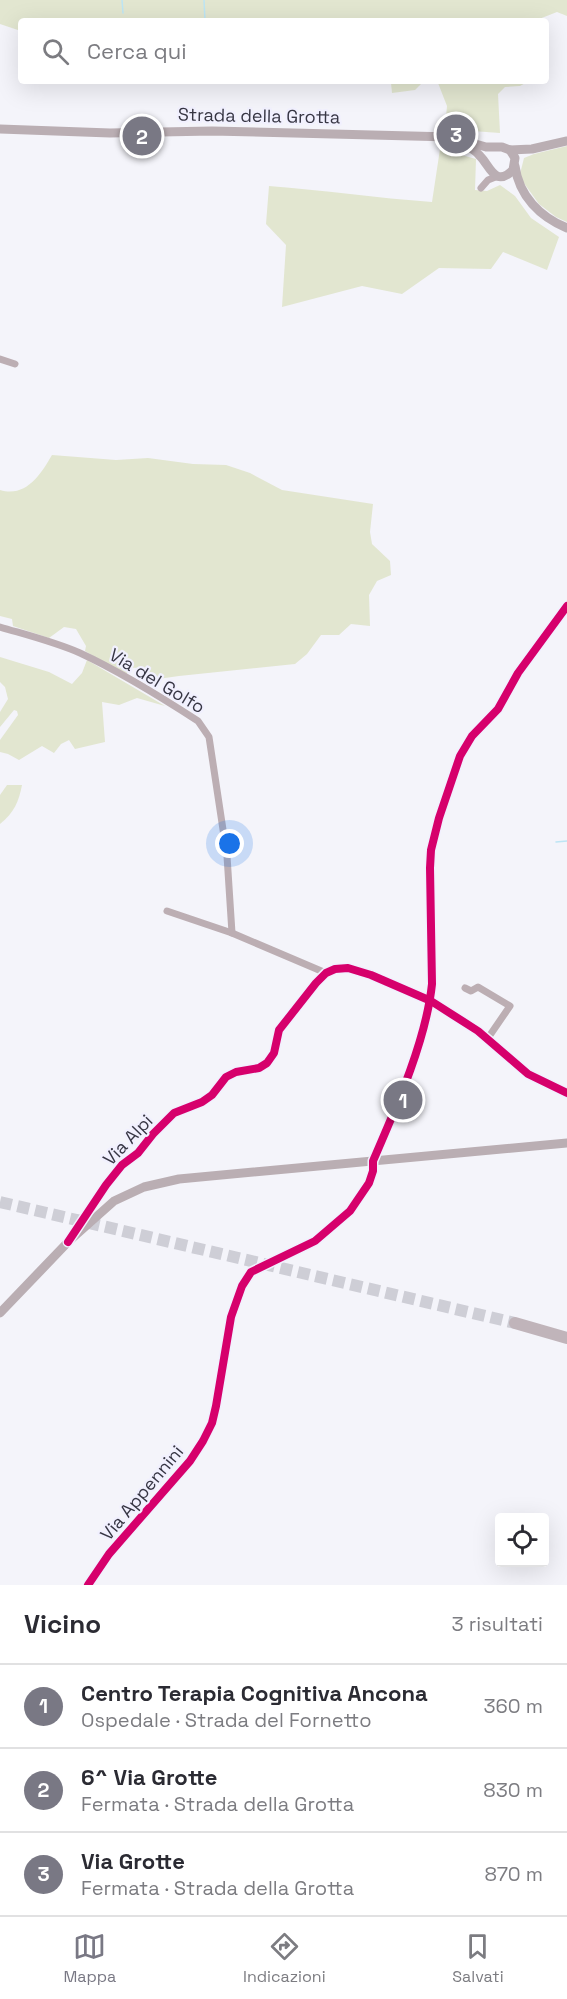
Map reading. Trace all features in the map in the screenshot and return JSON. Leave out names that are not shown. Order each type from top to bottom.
[{"type":"highway","points":[[514,1323],[567,1338]]},
{"type":"street","name":"Strada della Grotta","points":[[0,129],[110,133],[268,132],[456,137],[486,147],[505,147],[510,150],[532,149],[567,141]]},
{"type":"street","name":"Strada della Grotta","points":[[446,138],[474,150],[491,173],[501,176]]},
{"type":"street","points":[[487,165],[489,153],[497,147]]},
{"type":"street","name":"Strada della Grotta","points":[[487,165],[481,188],[488,180],[511,172],[515,164],[532,149]]},
{"type":"street","points":[[510,150],[514,154],[517,179],[523,192]]},
{"type":"street","points":[[501,176],[523,192],[545,217],[567,228]]},
{"type":"street","points":[[0,359],[15,364]]},
{"type":"street","points":[[373,1161],[417,1048],[431,1001],[431,850],[459,756],[472,736],[498,709],[518,673],[567,606]]},
{"type":"street","name":"Via del Golfo","points":[[0,627],[80,653],[136,683],[192,717],[204,727],[209,737],[227,856],[232,933]]},
{"type":"street","points":[[167,911],[232,933],[326,973],[335,969],[348,968],[431,1001],[488,1038],[528,1074],[567,1093]]},
{"type":"street","name":"Via Alpi","points":[[68,1242],[122,1165],[138,1153],[174,1113],[202,1102],[212,1095],[226,1077],[236,1072],[260,1068],[267,1063],[274,1053],[279,1030],[326,973]]},
{"type":"street","points":[[465,988],[471,991],[478,987],[510,1006],[488,1038]]},
{"type":"street","points":[[0,1313],[68,1242],[114,1201],[128,1193],[159,1183],[567,1143]]},
{"type":"street","name":"Via Appennini","points":[[88,1585],[109,1554],[190,1461],[203,1441],[212,1423],[216,1406],[231,1317],[242,1286],[251,1272],[315,1241],[350,1211],[369,1183],[373,1161]]},
{"type":"green space","points":[[0,0],[567,0],[567,16],[557,12],[542,18],[18,18],[18,30],[0,24]]},
{"type":"green space","points":[[391,84],[421,84],[415,90],[392,93]]},
{"type":"green space","points":[[438,84],[524,84],[505,87],[498,94],[500,133],[445,129],[447,106]]},
{"type":"green space","points":[[567,146],[567,222],[539,204],[521,179],[520,174],[524,158]]},
{"type":"green space","points":[[440,149],[476,159],[475,190],[487,191],[500,185],[515,196],[531,218],[559,237],[547,270],[503,252],[491,269],[439,268],[402,294],[362,286],[282,307],[286,245],[266,224],[269,186],[432,202]]},
{"type":"green space","points":[[52,455],[116,460],[148,458],[193,464],[226,465],[250,473],[282,490],[373,504],[370,532],[372,544],[390,561],[391,575],[377,581],[369,595],[370,626],[351,624],[339,635],[321,635],[307,654],[295,664],[151,680],[141,669],[131,668],[126,675],[85,651],[86,646],[76,629],[64,627],[49,638],[13,626],[12,619],[0,616],[0,490],[18,491],[32,483]]},
{"type":"green space","points":[[0,657],[49,672],[72,684],[82,673],[87,660],[165,706],[137,698],[119,705],[102,702],[105,742],[75,749],[69,740],[61,744],[54,753],[42,746],[19,760],[0,752],[0,740],[18,715],[14,710],[0,727],[0,712],[8,699],[5,687],[0,682]]},
{"type":"green space","points":[[7,785],[22,785],[15,806],[0,824],[0,795]]},
{"type":"waterway","points":[[122,0],[123,13]]},
{"type":"waterway","points":[[204,0],[205,18]]},
{"type":"waterway","points":[[556,842],[567,841]]},
{"type":"tunnel","points":[[0,1202],[515,1323]]},
{"type":"cycle path","points":[[88,1585],[109,1554],[190,1461],[203,1441],[212,1423],[216,1406],[231,1317],[242,1286],[251,1272],[315,1241],[350,1211],[369,1183],[373,1161],[409,1074],[429,1006],[432,984],[431,850],[460,756],[472,736],[498,709],[518,673],[567,606]]},
{"type":"cycle path","points":[[68,1242],[122,1165],[138,1153],[174,1113],[202,1102],[212,1095],[226,1077],[236,1072],[259,1068],[267,1063],[274,1053],[279,1030],[316,983],[326,973],[335,969],[348,968],[371,975],[431,1001],[478,1031],[528,1074],[567,1093]]},
{"type":"place","name":"Via Grotte","points":[[456,134]]},
{"type":"place","name":"6^ Via Grotte","points":[[142,136]]},
{"type":"place","name":"Centro Terapia Cognitiva Ancona","points":[[403,1100]]}]
